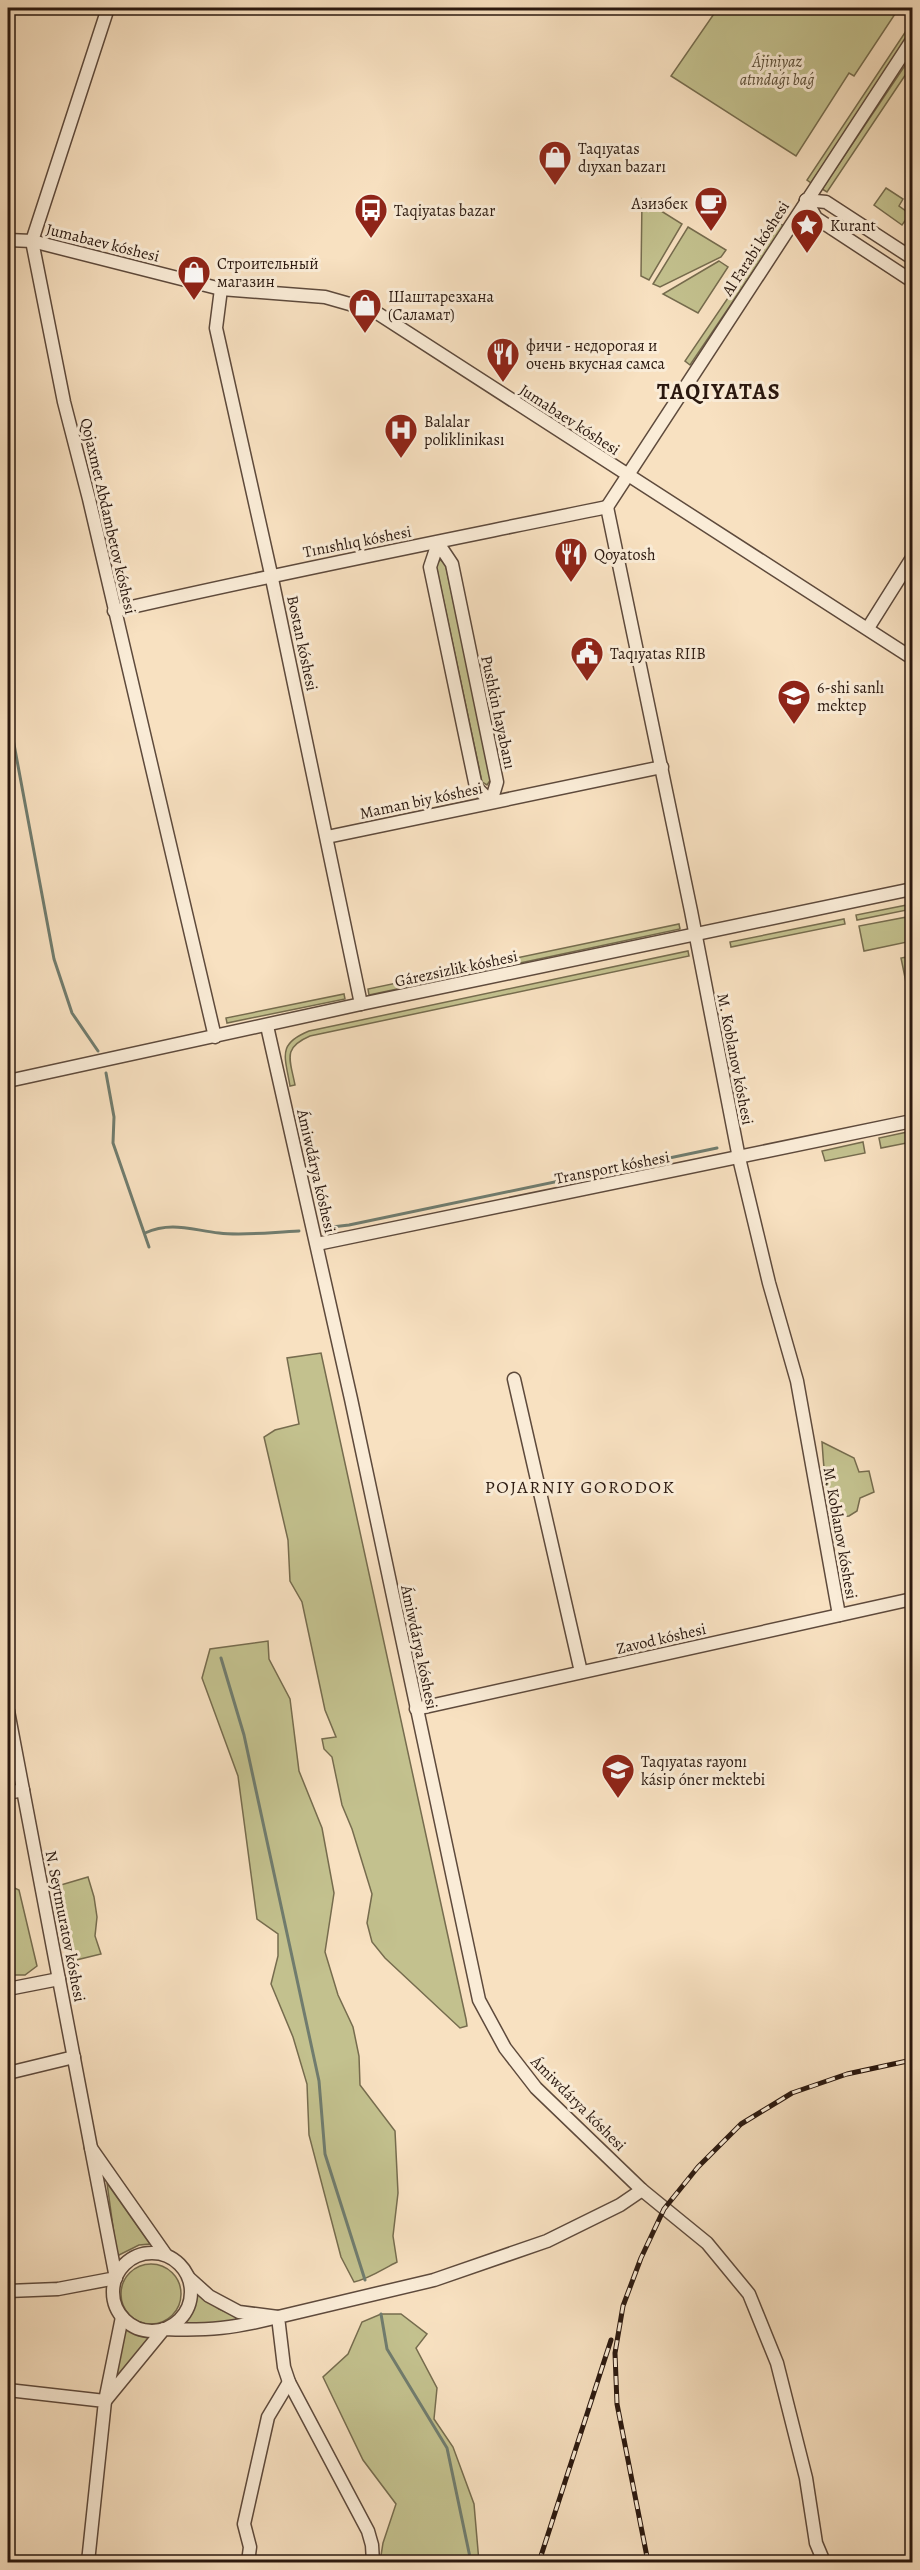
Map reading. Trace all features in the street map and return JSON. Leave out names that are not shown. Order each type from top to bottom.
[{"type":"street","name":"Qojaxmet Abdambetov kóshesi","points":[[108,8],[32,241],[64,402],[215,1037]]},
{"type":"street","name":"Al Farabi kóshesi","points":[[607,507],[912,40]]},
{"type":"street","points":[[806,200],[826,202],[912,258]]},
{"type":"street","points":[[806,200],[816,218],[912,281]]},
{"type":"street","name":"Jumabaev kóshesi","points":[[8,240],[32,241],[220,289],[325,297],[374,311],[912,658]]},
{"type":"street","name":"Bostan kóshesi","points":[[220,289],[216,328],[271,574],[361,1004]]},
{"type":"street","name":"Tınıshlıq kóshesi","points":[[114,611],[271,574],[438,543],[607,507]]},
{"type":"street","name":"M. Koblanov kóshesi","points":[[607,507],[662,767],[739,1158],[769,1283],[797,1381],[839,1615]]},
{"type":"street","points":[[438,543],[430,567],[477,787],[491,802]]},
{"type":"street","name":"Pushkin hayabanı","points":[[438,543],[452,564],[497,782],[491,802]]},
{"type":"street","points":[[868,628],[912,558]]},
{"type":"street","name":"Maman biy kóshesi","points":[[327,837],[662,767]]},
{"type":"street","name":"Gárezsizlik kóshesi","points":[[8,1081],[361,1004],[912,890]]},
{"type":"street","name":"Ámiwdárya kóshesi","points":[[267,1026],[317,1244],[479,2000],[505,2048],[536,2088],[642,2190],[707,2243],[749,2294],[777,2363],[806,2478],[816,2543],[824,2562]]},
{"type":"street","name":"Transport kóshesi","points":[[317,1244],[912,1121]]},
{"type":"street","points":[[514,1379],[581,1672]]},
{"type":"street","name":"Zavod kóshesi","points":[[416,1709],[912,1599]]},
{"type":"street","name":"N. Seytmuratov kóshesi","points":[[8,1711],[116,2278]]},
{"type":"street","points":[[8,1793],[23,1790]]},
{"type":"street","points":[[8,1989],[59,1979]]},
{"type":"street","points":[[8,2073],[74,2057]]},
{"type":"street","points":[[92,2148],[166,2255],[184,2268],[189,2278],[191,2291],[184,2314],[164,2330],[105,2401]]},
{"type":"street","points":[[166,2255],[154,2252],[136,2257],[122,2268],[116,2278],[114,2299],[123,2317],[141,2329],[206,2331],[225,2329],[434,2280],[547,2241],[621,2205],[642,2190]]},
{"type":"street","points":[[8,2291],[58,2289],[116,2278]]},
{"type":"street","points":[[189,2278],[209,2296],[239,2313],[278,2317]]},
{"type":"street","points":[[88,2562],[105,2401],[123,2317]]},
{"type":"street","points":[[278,2317],[284,2367],[289,2382],[368,2531],[373,2562]]},
{"type":"street","points":[[248,2562],[250,2547],[244,2524],[268,2417],[289,2382]]},
{"type":"street","points":[[8,2390],[105,2401]]},
{"type":"green space","name":"Ájiniyaz atındaǵı baǵ","points":[[718,8],[899,8],[854,76],[849,73],[796,156],[671,76]]},
{"type":"green space","points":[[912,22],[912,32],[811,183],[807,180]]},
{"type":"green space","points":[[912,55],[912,65],[827,192],[822,189]]},
{"type":"green space","points":[[886,188],[903,199],[899,206],[910,214],[902,225],[874,205]]},
{"type":"green space","points":[[642,199],[682,224],[649,280],[641,276]]},
{"type":"green space","points":[[779,223],[784,226],[690,365],[685,361]]},
{"type":"green space","points":[[688,227],[726,250],[721,257],[660,287],[653,284]]},
{"type":"green space","points":[[719,261],[728,267],[698,313],[663,294]]},
{"type":"green space","points":[[440,560],[445,562],[491,779],[487,785],[482,782],[436,565]]},
{"type":"green space","points":[[912,904],[912,909],[857,920],[856,915]]},
{"type":"green space","points":[[912,916],[912,941],[864,951],[859,926]]},
{"type":"green space","points":[[844,919],[845,924],[731,947],[730,942]]},
{"type":"green space","points":[[679,924],[680,929],[369,995],[368,989]]},
{"type":"green space","points":[[688,951],[689,956],[310,1036],[295,1045],[290,1055],[295,1085],[290,1086],[285,1059],[288,1046],[309,1031]]},
{"type":"green space","points":[[912,956],[912,963],[908,964],[912,991],[908,992],[901,958]]},
{"type":"green space","points":[[344,994],[345,999],[227,1023],[226,1018]]},
{"type":"green space","points":[[912,1131],[912,1142],[881,1148],[879,1138]]},
{"type":"green space","points":[[863,1142],[865,1153],[825,1161],[822,1151]]},
{"type":"green space","points":[[321,1353],[466,2019],[467,2026],[460,2028],[385,1958],[372,1942],[367,1923],[372,1894],[352,1829],[342,1805],[332,1757],[324,1749],[322,1739],[336,1737],[325,1710],[302,1602],[290,1581],[288,1540],[264,1437],[275,1430],[299,1424],[287,1358]]},
{"type":"green space","points":[[822,1442],[854,1458],[859,1472],[869,1471],[874,1492],[860,1498],[857,1511],[849,1516],[838,1517],[833,1508],[825,1481]]},
{"type":"green space","points":[[268,1641],[269,1659],[290,1699],[299,1771],[322,1828],[334,1893],[325,1952],[338,1995],[353,2027],[359,2056],[360,2085],[395,2131],[398,2193],[393,2236],[397,2262],[354,2282],[341,2257],[309,2135],[307,2084],[293,2037],[271,1984],[278,1956],[278,1934],[257,1919],[238,1776],[202,1678],[210,1649]]},
{"type":"green space","points":[[88,1877],[97,1917],[95,1936],[101,1954],[72,1961],[54,1887]]},
{"type":"green space","points":[[8,1885],[19,1890],[37,1966],[25,1975],[8,1975]]},
{"type":"green space","points":[[107,2183],[150,2244],[139,2245],[117,2256]]},
{"type":"green space","points":[[151,2264],[168,2269],[176,2277],[181,2294],[176,2311],[168,2319],[151,2324],[134,2319],[126,2311],[121,2294],[126,2277],[134,2269]]},
{"type":"green space","points":[[197,2293],[219,2309],[244,2319],[223,2323],[182,2325],[192,2313]]},
{"type":"green space","points":[[381,2314],[401,2314],[427,2334],[416,2348],[437,2388],[434,2419],[453,2447],[474,2504],[479,2562],[380,2562],[383,2543],[396,2504],[363,2460],[323,2377],[348,2354],[362,2322]]},
{"type":"green space","points":[[125,2325],[144,2335],[153,2336],[113,2382]]},
{"type":"waterway","points":[[8,712],[54,959],[72,1013],[98,1051]]},
{"type":"waterway","points":[[106,1073],[114,1117],[113,1143],[149,1247]]},
{"type":"waterway","points":[[332,1227],[717,1148]]},
{"type":"waterway","points":[[145,1233],[155,1229],[173,1227],[229,1234],[299,1231]]},
{"type":"waterway","points":[[221,1658],[244,1735],[319,2081],[325,2154],[365,2280]]},
{"type":"waterway","points":[[381,2314],[387,2349],[447,2448],[471,2562]]},
{"type":"railway","points":[[648,2562],[617,2404],[615,2353],[623,2306],[641,2258],[664,2209],[698,2167],[741,2124],[792,2093],[847,2074],[912,2060]]},
{"type":"railway","points":[[539,2562],[611,2340]]},
{"type":"place","name":"Taqıyatas dıyxan bazarı","points":[[555,186]]},
{"type":"place","name":"Азизбек","points":[[711,232]]},
{"type":"place","name":"Taqiyatas bazar","points":[[371,239]]},
{"type":"place","name":"Kurant","points":[[807,254]]},
{"type":"place","name":"Строительный магазин","points":[[194,301]]},
{"type":"place","name":"Шаштарезхана (Саламат)","points":[[365,334]]},
{"type":"place","name":"фичи - недорогая и очень вкусная самса","points":[[503,383]]},
{"type":"place","name":"Balalar poliklinikası","points":[[401,459]]},
{"type":"place","name":"Qoyatosh","points":[[571,583]]},
{"type":"place","name":"Taqıyatas RIIB","points":[[587,682]]},
{"type":"place","name":"6-shi sanlı mektep","points":[[794,725]]},
{"type":"place","name":"Taqıyatas rayonı kásip óner mektebi","points":[[618,1799]]},
{"type":"district","name":"TAQIYATAS","points":[[719,391]]},
{"type":"district","name":"POJARNIY GORODOK","points":[[580,1487]]}]
